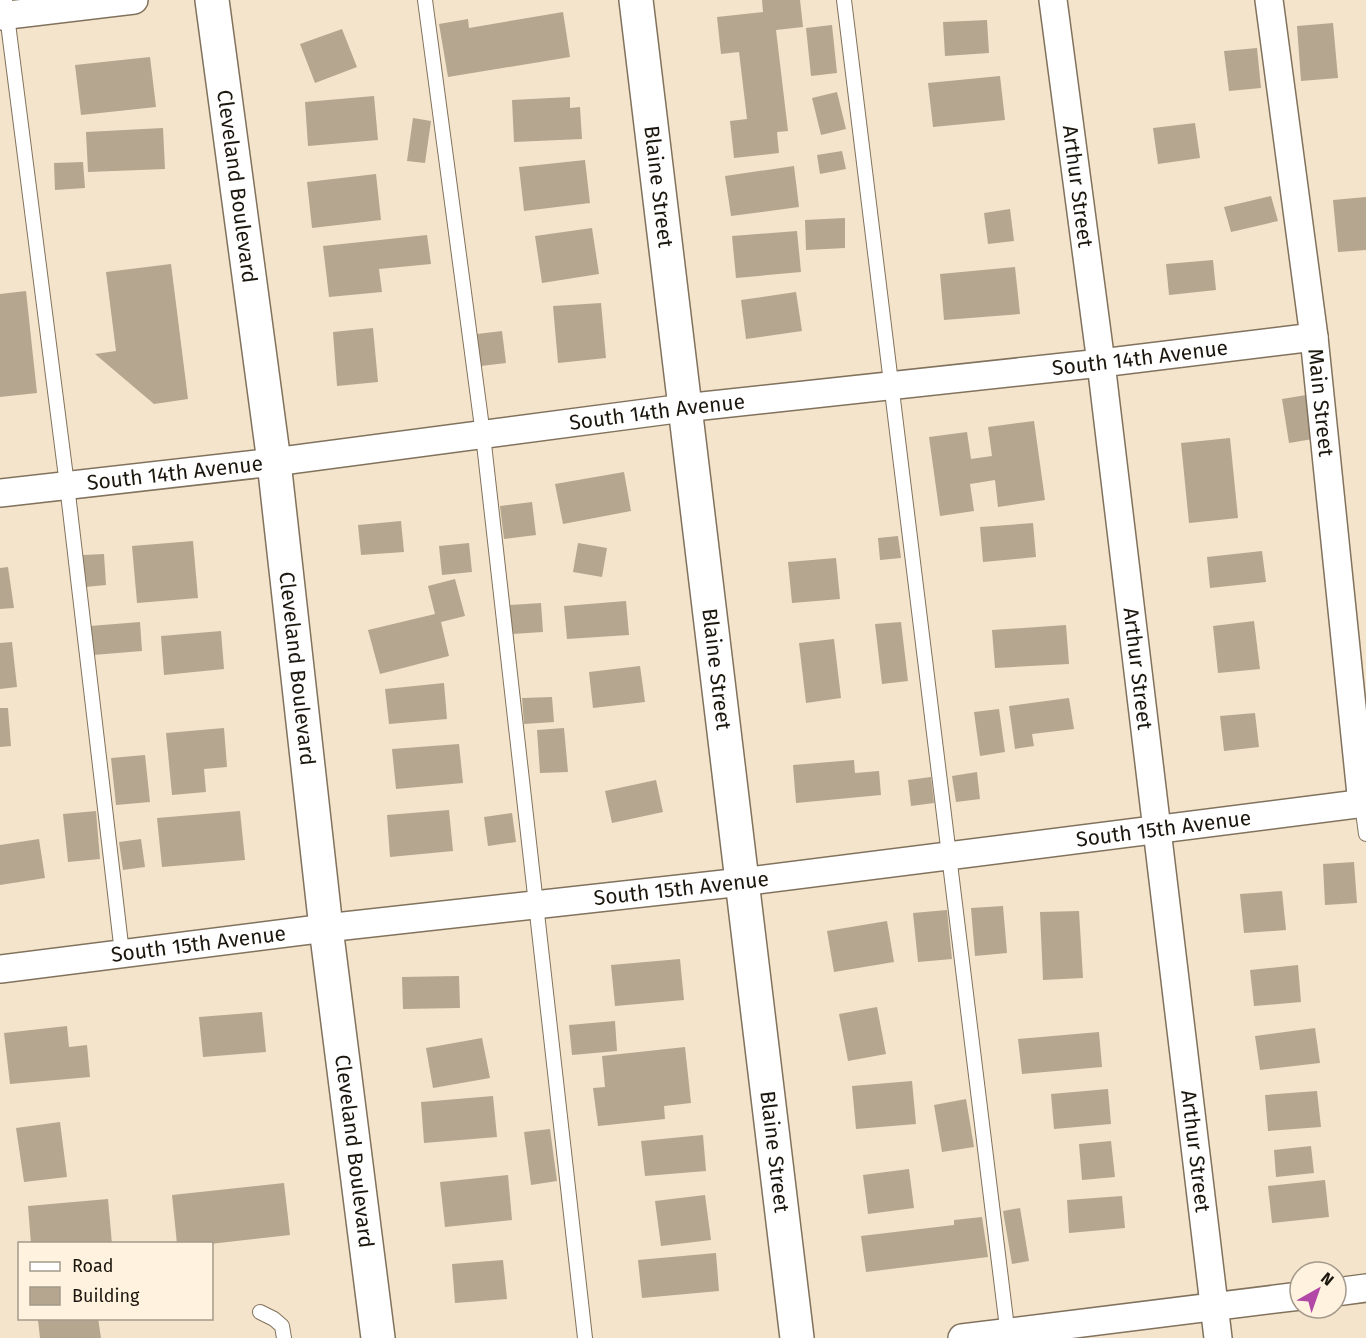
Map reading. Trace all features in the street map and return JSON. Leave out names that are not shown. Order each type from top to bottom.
[{"type":"main road","name":"Cleveland Boulevard","points":[[212,0],[274,462],[326,927],[378,1338]]},
{"type":"main road","name":"Blaine Street","points":[[636,0],[797,1338]]},
{"type":"street","points":[[4,10],[134,0]]},
{"type":"street","name":"Arthur Street","points":[[1053,0],[1101,363],[1218,1338]]},
{"type":"street","name":"Main Street","points":[[1269,0],[1314,337],[1364,804]]},
{"type":"street","name":"South 14th Avenue","points":[[0,493],[274,462],[684,408],[1101,363],[1314,337]]},
{"type":"street","name":"South 15th Avenue","points":[[0,969],[326,927],[742,882],[1364,804]]},
{"type":"street","points":[[1348,1290],[1366,1288]]},
{"type":"street","points":[[962,1338],[1008,1335],[1288,1298]]},
{"type":"lane","points":[[425,0],[483,435],[585,1338]]},
{"type":"lane","points":[[844,0],[1008,1335]]},
{"type":"lane","points":[[4,10],[67,485],[122,953]]},
{"type":"lane","points":[[1364,804],[1366,834]]},
{"type":"lane","points":[[260,1312],[282,1326],[284,1338]]},
{"type":"building","points":[[762,0],[800,0],[803,27],[776,30],[788,131],[777,132],[779,153],[734,158],[730,121],[747,119],[739,52],[721,54],[717,17],[763,12]]},
{"type":"building","points":[[563,12],[570,57],[448,77],[439,24],[468,19],[469,28]]},
{"type":"building","points":[[987,20],[989,53],[945,56],[943,22]]},
{"type":"building","points":[[1333,23],[1338,78],[1301,81],[1297,26]]},
{"type":"building","points":[[832,25],[837,73],[811,76],[806,28]]},
{"type":"building","points":[[342,29],[357,67],[315,83],[300,44]]},
{"type":"building","points":[[1257,48],[1261,88],[1229,91],[1224,51]]},
{"type":"building","points":[[150,57],[156,107],[81,115],[75,65]]},
{"type":"building","points":[[1000,76],[1005,120],[933,127],[928,83]]},
{"type":"building","points":[[837,92],[846,129],[821,135],[812,98]]},
{"type":"building","points":[[374,96],[378,140],[308,146],[305,102]]},
{"type":"building","points":[[570,97],[570,108],[580,107],[582,139],[514,142],[512,100]]},
{"type":"building","points":[[413,118],[431,121],[425,163],[407,161]]},
{"type":"building","points":[[1195,123],[1200,158],[1158,164],[1153,128]]},
{"type":"building","points":[[163,128],[165,169],[88,172],[86,132]]},
{"type":"building","points":[[842,151],[846,169],[820,174],[817,155]]},
{"type":"building","points":[[585,160],[590,203],[524,211],[519,167]]},
{"type":"building","points":[[83,162],[85,188],[55,190],[54,163]]},
{"type":"building","points":[[794,166],[799,207],[731,216],[725,176]]},
{"type":"building","points":[[376,174],[381,220],[312,228],[307,182]]},
{"type":"building","points":[[1271,196],[1278,221],[1231,232],[1224,207]]},
{"type":"building","points":[[1366,197],[1366,250],[1338,252],[1333,200]]},
{"type":"building","points":[[1010,209],[1014,241],[988,244],[984,213]]},
{"type":"building","points":[[845,218],[845,248],[806,250],[805,220]]},
{"type":"building","points":[[592,228],[599,274],[542,283],[535,236]]},
{"type":"building","points":[[797,231],[801,272],[736,278],[732,236]]},
{"type":"building","points":[[427,235],[431,264],[379,269],[382,292],[329,297],[323,246]]},
{"type":"building","points":[[1213,260],[1216,290],[1169,295],[1166,264]]},
{"type":"building","points":[[171,264],[188,399],[154,404],[95,354],[116,351],[106,272]]},
{"type":"building","points":[[1015,267],[1020,314],[944,320],[940,274]]},
{"type":"building","points":[[26,291],[37,393],[0,397],[0,294]]},
{"type":"building","points":[[796,292],[802,331],[746,339],[741,300]]},
{"type":"building","points":[[601,303],[606,358],[558,363],[553,306]]},
{"type":"building","points":[[373,328],[378,382],[337,386],[333,332]]},
{"type":"building","points":[[502,331],[506,363],[481,366],[477,334]]},
{"type":"building","points":[[1306,395],[1313,439],[1289,443],[1282,399]]},
{"type":"building","points":[[1034,421],[1045,500],[998,507],[995,480],[970,484],[974,511],[940,516],[929,437],[967,432],[971,459],[992,456],[988,427]]},
{"type":"building","points":[[1230,438],[1238,518],[1189,523],[1181,443]]},
{"type":"building","points":[[624,472],[631,511],[563,524],[555,484]]},
{"type":"building","points":[[532,502],[536,535],[504,539],[500,506]]},
{"type":"building","points":[[401,521],[404,552],[361,555],[358,525]]},
{"type":"building","points":[[1033,523],[1036,557],[983,562],[980,527]]},
{"type":"building","points":[[898,536],[901,558],[880,560],[878,538]]},
{"type":"building","points":[[193,541],[198,598],[137,603],[132,546]]},
{"type":"building","points":[[469,543],[472,572],[442,575],[439,546]]},
{"type":"building","points":[[578,543],[607,548],[602,577],[573,572]]},
{"type":"building","points":[[1262,551],[1266,582],[1210,588],[1207,557]]},
{"type":"building","points":[[104,554],[106,585],[85,587],[83,555]]},
{"type":"building","points":[[836,558],[840,599],[792,603],[788,562]]},
{"type":"building","points":[[8,567],[14,608],[0,609],[0,568]]},
{"type":"building","points":[[455,579],[465,616],[441,622],[449,656],[380,674],[368,630],[435,614],[428,586]]},
{"type":"building","points":[[626,601],[629,635],[567,639],[564,606]]},
{"type":"building","points":[[541,603],[543,632],[512,634],[510,605]]},
{"type":"building","points":[[1254,621],[1260,669],[1218,673],[1213,626]]},
{"type":"building","points":[[140,622],[142,651],[93,655],[90,626]]},
{"type":"building","points":[[901,622],[908,681],[882,684],[875,624]]},
{"type":"building","points":[[1066,625],[1069,664],[995,668],[992,630]]},
{"type":"building","points":[[221,631],[224,669],[164,675],[161,636]]},
{"type":"building","points":[[834,639],[841,698],[806,703],[799,643]]},
{"type":"building","points":[[12,642],[17,687],[0,689],[0,643]]},
{"type":"building","points":[[640,666],[645,702],[593,708],[589,672]]},
{"type":"building","points":[[444,683],[447,719],[389,724],[385,689]]},
{"type":"building","points":[[552,697],[554,722],[524,724],[522,698]]},
{"type":"building","points":[[1069,698],[1074,729],[1032,734],[1034,746],[1015,749],[1009,706]]},
{"type":"building","points":[[0,708],[8,708],[11,746],[0,747]]},
{"type":"building","points":[[999,709],[1005,752],[980,756],[974,712]]},
{"type":"building","points":[[1255,713],[1259,747],[1224,751],[1220,716]]},
{"type":"building","points":[[224,728],[227,767],[204,769],[206,792],[172,795],[166,733]]},
{"type":"building","points":[[564,728],[568,772],[540,773],[537,730]]},
{"type":"building","points":[[459,744],[463,783],[396,789],[392,749]]},
{"type":"building","points":[[145,755],[150,802],[116,805],[111,758]]},
{"type":"building","points":[[854,760],[855,773],[879,771],[881,795],[796,803],[793,765]]},
{"type":"building","points":[[977,772],[980,799],[956,802],[952,776]]},
{"type":"building","points":[[931,777],[934,803],[911,806],[908,780]]},
{"type":"building","points":[[656,780],[663,812],[612,823],[605,791]]},
{"type":"building","points":[[449,810],[453,851],[390,857],[387,815]]},
{"type":"building","points":[[96,811],[100,859],[68,862],[63,814]]},
{"type":"building","points":[[240,811],[245,860],[162,867],[157,818]]},
{"type":"building","points":[[512,813],[516,842],[488,846],[484,817]]},
{"type":"building","points":[[39,839],[45,878],[0,885],[0,845]]},
{"type":"building","points":[[141,839],[145,867],[123,870],[119,842]]},
{"type":"building","points":[[1354,862],[1357,903],[1325,905],[1323,864]]},
{"type":"building","points":[[1282,891],[1286,930],[1244,933],[1240,894]]},
{"type":"building","points":[[1003,906],[1007,953],[975,956],[971,908]]},
{"type":"building","points":[[947,910],[952,959],[918,962],[913,913]]},
{"type":"building","points":[[1079,911],[1083,978],[1043,980],[1040,912]]},
{"type":"building","points":[[887,921],[894,962],[834,972],[827,931]]},
{"type":"building","points":[[680,959],[684,1000],[615,1006],[611,965]]},
{"type":"building","points":[[1298,965],[1301,1002],[1254,1006],[1250,970]]},
{"type":"building","points":[[459,976],[460,1008],[403,1009],[402,977]]},
{"type":"building","points":[[877,1007],[886,1054],[848,1061],[839,1014]]},
{"type":"building","points":[[262,1012],[266,1052],[203,1057],[199,1017]]},
{"type":"building","points":[[615,1021],[617,1051],[572,1055],[569,1025]]},
{"type":"building","points":[[67,1026],[69,1047],[87,1045],[90,1077],[10,1084],[4,1033]]},
{"type":"building","points":[[1315,1028],[1320,1063],[1260,1070],[1255,1036]]},
{"type":"building","points":[[1099,1032],[1102,1067],[1022,1074],[1018,1039]]},
{"type":"building","points":[[482,1038],[490,1078],[433,1088],[426,1048]]},
{"type":"building","points":[[685,1047],[691,1103],[664,1106],[665,1119],[598,1126],[593,1088],[605,1087],[602,1056]]},
{"type":"building","points":[[912,1081],[916,1124],[856,1129],[852,1086]]},
{"type":"building","points":[[1108,1089],[1111,1124],[1054,1129],[1051,1094]]},
{"type":"building","points":[[1317,1091],[1321,1127],[1268,1131],[1265,1095]]},
{"type":"building","points":[[493,1096],[497,1137],[424,1143],[421,1102]]},
{"type":"building","points":[[966,1099],[974,1147],[942,1152],[934,1105]]},
{"type":"building","points":[[60,1122],[67,1177],[24,1182],[16,1128]]},
{"type":"building","points":[[550,1129],[557,1181],[531,1185],[524,1132]]},
{"type":"building","points":[[703,1135],[706,1171],[645,1176],[641,1141]]},
{"type":"building","points":[[1111,1141],[1115,1177],[1082,1180],[1079,1144]]},
{"type":"building","points":[[1311,1146],[1314,1173],[1276,1177],[1274,1150]]},
{"type":"building","points":[[909,1169],[914,1208],[868,1214],[863,1175]]},
{"type":"building","points":[[508,1175],[512,1220],[445,1227],[440,1182]]},
{"type":"building","points":[[1325,1180],[1329,1217],[1272,1223],[1268,1186]]},
{"type":"building","points":[[284,1183],[290,1235],[213,1244],[177,1242],[172,1195]]},
{"type":"building","points":[[705,1195],[711,1240],[661,1246],[655,1201]]},
{"type":"building","points":[[1122,1196],[1125,1228],[1069,1233],[1067,1200]]},
{"type":"building","points":[[108,1199],[112,1242],[31,1242],[28,1206]]},
{"type":"building","points":[[1020,1208],[1029,1261],[1012,1264],[1003,1211]]},
{"type":"building","points":[[982,1217],[988,1257],[866,1272],[861,1236],[954,1225],[954,1220]]},
{"type":"building","points":[[716,1253],[719,1291],[642,1298],[638,1260]]},
{"type":"building","points":[[503,1260],[507,1299],[455,1303],[452,1264]]},
{"type":"building","points":[[38,1320],[98,1320],[101,1338],[40,1338]]}]
